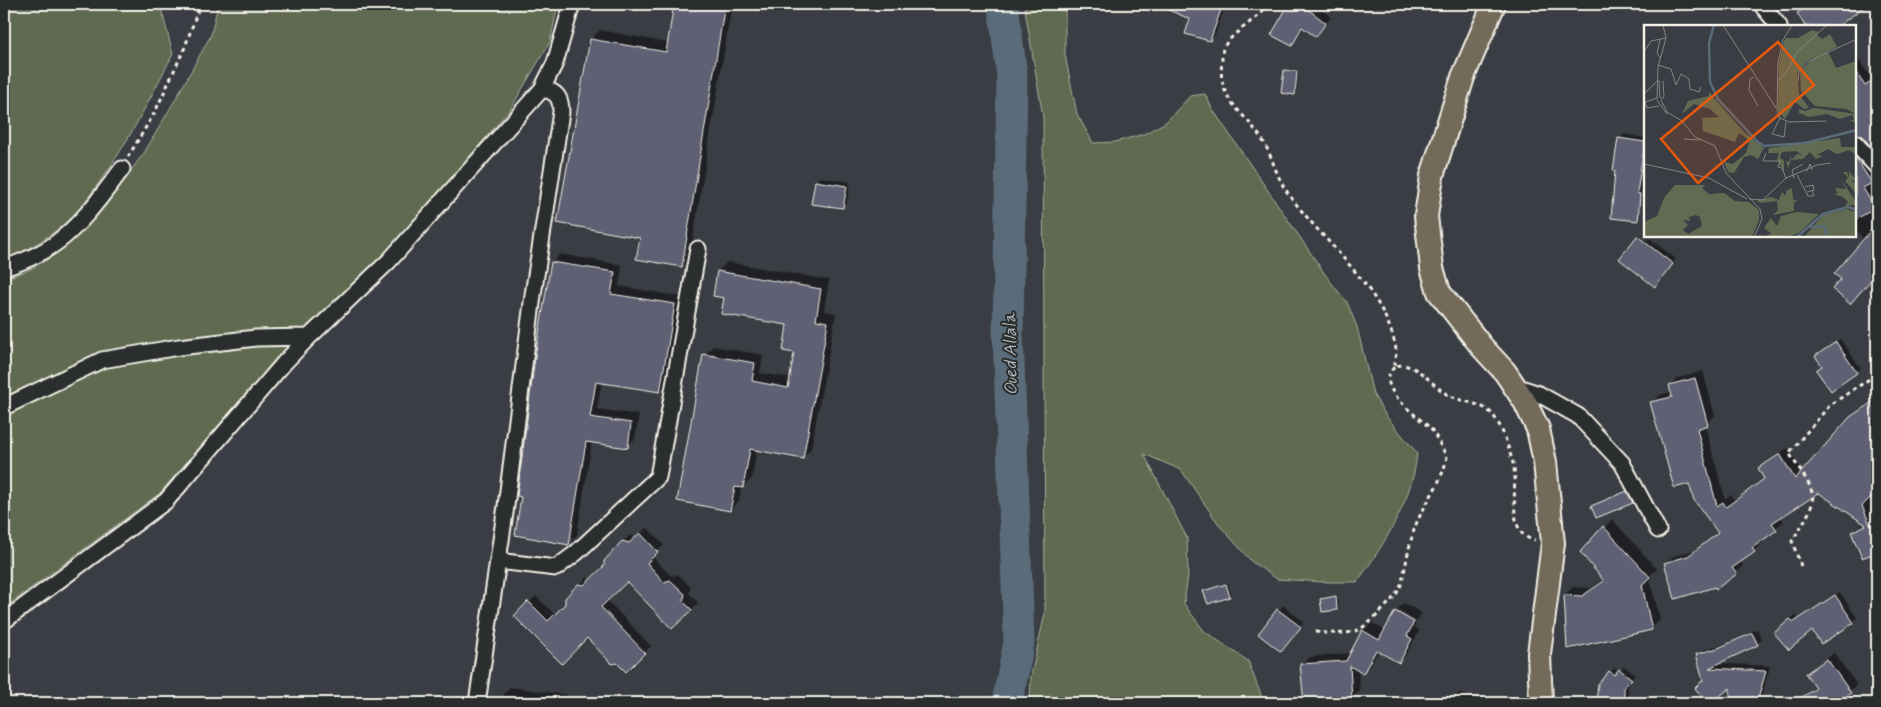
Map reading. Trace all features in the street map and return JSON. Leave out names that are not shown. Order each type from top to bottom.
[{"type":"main road","points":[[1494,4],[1463,77],[1432,176],[1426,216],[1432,268],[1439,292],[1482,347],[1505,372],[1515,386],[1538,429],[1545,462],[1553,542],[1540,654],[1541,703]]},
{"type":"street","points":[[4,621],[166,501],[309,337],[389,261],[542,89],[555,63],[572,4]]},
{"type":"street","points":[[1762,4],[1777,25]]},
{"type":"street","points":[[477,703],[533,295],[561,112],[561,102],[558,96],[553,92],[542,89]]},
{"type":"street","points":[[1856,144],[1877,167]]},
{"type":"street","points":[[4,268],[28,260],[56,243],[88,214],[122,168]]},
{"type":"street","points":[[498,561],[556,568],[658,477],[698,249]]},
{"type":"street","points":[[4,407],[102,360],[179,347],[256,338],[309,337]]},
{"type":"street","points":[[1515,386],[1539,394],[1578,416],[1622,463],[1658,530]]},
{"type":"path","points":[[122,168],[155,112],[185,48],[200,4]]},
{"type":"path","points":[[1268,4],[1263,12],[1247,24],[1223,49],[1220,71],[1223,84],[1238,112],[1244,116],[1260,136],[1287,192],[1354,271],[1375,299],[1396,346],[1395,366],[1389,374],[1388,381],[1407,409],[1431,430],[1447,456],[1442,478],[1417,523],[1406,558],[1402,581],[1392,600],[1369,624],[1359,631],[1314,632]]},
{"type":"path","points":[[1395,366],[1407,365],[1449,396],[1490,412],[1496,419],[1505,438],[1514,465],[1516,526],[1522,535],[1531,540],[1553,542]]},
{"type":"path","points":[[1801,566],[1792,541],[1811,510],[1814,500],[1811,488],[1789,454],[1830,405],[1877,374]]},
{"type":"green space","points":[[4,4],[160,4],[173,54],[129,137],[83,206],[52,234],[24,251],[4,260]]},
{"type":"green space","points":[[218,4],[558,4],[550,42],[511,108],[385,256],[288,346],[160,493],[4,608],[4,279],[29,270],[64,248],[94,219],[144,153],[175,100],[211,35]]},
{"type":"green space","points":[[1024,4],[1065,4],[1065,55],[1077,114],[1093,143],[1115,142],[1144,134],[1166,122],[1190,96],[1205,94],[1213,110],[1329,280],[1347,302],[1357,327],[1373,394],[1386,416],[1417,453],[1413,477],[1403,506],[1381,546],[1357,582],[1277,579],[1252,562],[1220,526],[1181,470],[1144,454],[1187,538],[1188,575],[1184,604],[1204,631],[1248,661],[1264,703],[1030,703],[1031,676],[1045,613],[1043,117]]},
{"type":"building","points":[[674,4],[725,4],[682,267],[636,259],[640,238],[557,223],[590,39],[666,52]]},
{"type":"building","points":[[1154,4],[1223,4],[1210,41],[1185,34],[1190,19]]},
{"type":"building","points":[[1289,4],[1301,4],[1326,23],[1316,37],[1302,27],[1292,46],[1271,35]]},
{"type":"building","points":[[1812,4],[1868,4],[1839,25],[1804,25],[1797,13]]},
{"type":"building","points":[[1284,70],[1297,71],[1295,95],[1281,93]]},
{"type":"building","points":[[1856,72],[1865,86],[1877,78],[1877,146],[1873,149],[1862,136],[1856,134]]},
{"type":"building","points":[[1618,138],[1644,142],[1637,193],[1640,194],[1638,221],[1611,218],[1615,171],[1613,171]]},
{"type":"building","points":[[1856,159],[1872,183],[1863,188],[1875,208],[1856,219]]},
{"type":"building","points":[[815,181],[847,186],[843,208],[811,204]]},
{"type":"building","points":[[1877,223],[1877,273],[1850,304],[1832,289],[1841,279],[1834,274]]},
{"type":"building","points":[[1637,236],[1673,264],[1655,287],[1619,259]]},
{"type":"building","points":[[551,262],[615,272],[611,294],[675,304],[660,392],[596,382],[590,417],[631,423],[628,448],[586,442],[569,545],[515,535],[521,497],[517,496],[535,357]]},
{"type":"building","points":[[717,271],[821,289],[816,320],[828,322],[803,459],[750,449],[743,488],[735,487],[730,511],[677,501],[703,354],[755,363],[752,381],[788,388],[794,353],[783,351],[787,325],[721,314],[724,298],[713,296]]},
{"type":"building","points":[[1836,342],[1857,373],[1831,391],[1816,370],[1822,366],[1815,356]]},
{"type":"building","points":[[1695,378],[1708,425],[1697,429],[1717,506],[1723,502],[1726,507],[1764,479],[1758,468],[1780,454],[1795,479],[1850,417],[1877,399],[1877,491],[1862,506],[1877,540],[1877,552],[1862,558],[1851,532],[1866,525],[1819,493],[1772,523],[1777,530],[1752,548],[1755,552],[1732,568],[1737,574],[1716,589],[1715,587],[1675,599],[1664,563],[1688,556],[1718,533],[1694,500],[1689,484],[1674,488],[1650,402],[1672,397],[1669,385]]},
{"type":"building","points":[[1627,491],[1633,503],[1596,518],[1591,506]]},
{"type":"building","points":[[1603,526],[1650,577],[1642,585],[1652,630],[1567,649],[1564,595],[1582,596],[1604,581],[1580,552]]},
{"type":"building","points":[[640,533],[658,552],[647,563],[664,582],[670,580],[685,594],[683,601],[692,610],[672,629],[627,582],[601,607],[645,653],[626,672],[617,663],[612,664],[587,638],[562,664],[514,616],[528,601],[548,621],[565,604],[565,598],[578,584],[584,585],[604,566],[604,561],[622,541],[629,543]]},
{"type":"building","points":[[1226,584],[1230,597],[1208,604],[1203,591]]},
{"type":"building","points":[[1835,595],[1854,623],[1821,644],[1812,631],[1789,650],[1774,633],[1790,619],[1794,622]]},
{"type":"building","points":[[1336,596],[1337,610],[1322,612],[1320,599]]},
{"type":"building","points":[[1277,609],[1301,627],[1281,652],[1258,634]]},
{"type":"building","points":[[1395,611],[1414,622],[1407,636],[1412,639],[1399,663],[1376,650],[1363,674],[1350,666],[1352,700],[1339,701],[1339,703],[1304,703],[1300,664],[1346,661],[1362,630],[1379,640]]},
{"type":"building","points":[[1752,633],[1758,645],[1709,668],[1766,671],[1757,703],[1730,703],[1730,688],[1711,703],[1707,703],[1695,688],[1703,680],[1696,654],[1718,648]]},
{"type":"building","points":[[1827,659],[1851,693],[1836,703],[1793,703],[1816,688],[1805,673],[1809,673]]},
{"type":"building","points":[[1619,669],[1632,679],[1624,687],[1624,702],[1596,703],[1598,684],[1609,671],[1614,675]]},
{"type":"waterway","name":"Oued Allala","points":[[1003,4],[1012,76],[1008,334],[1019,642],[1007,703]]}]
